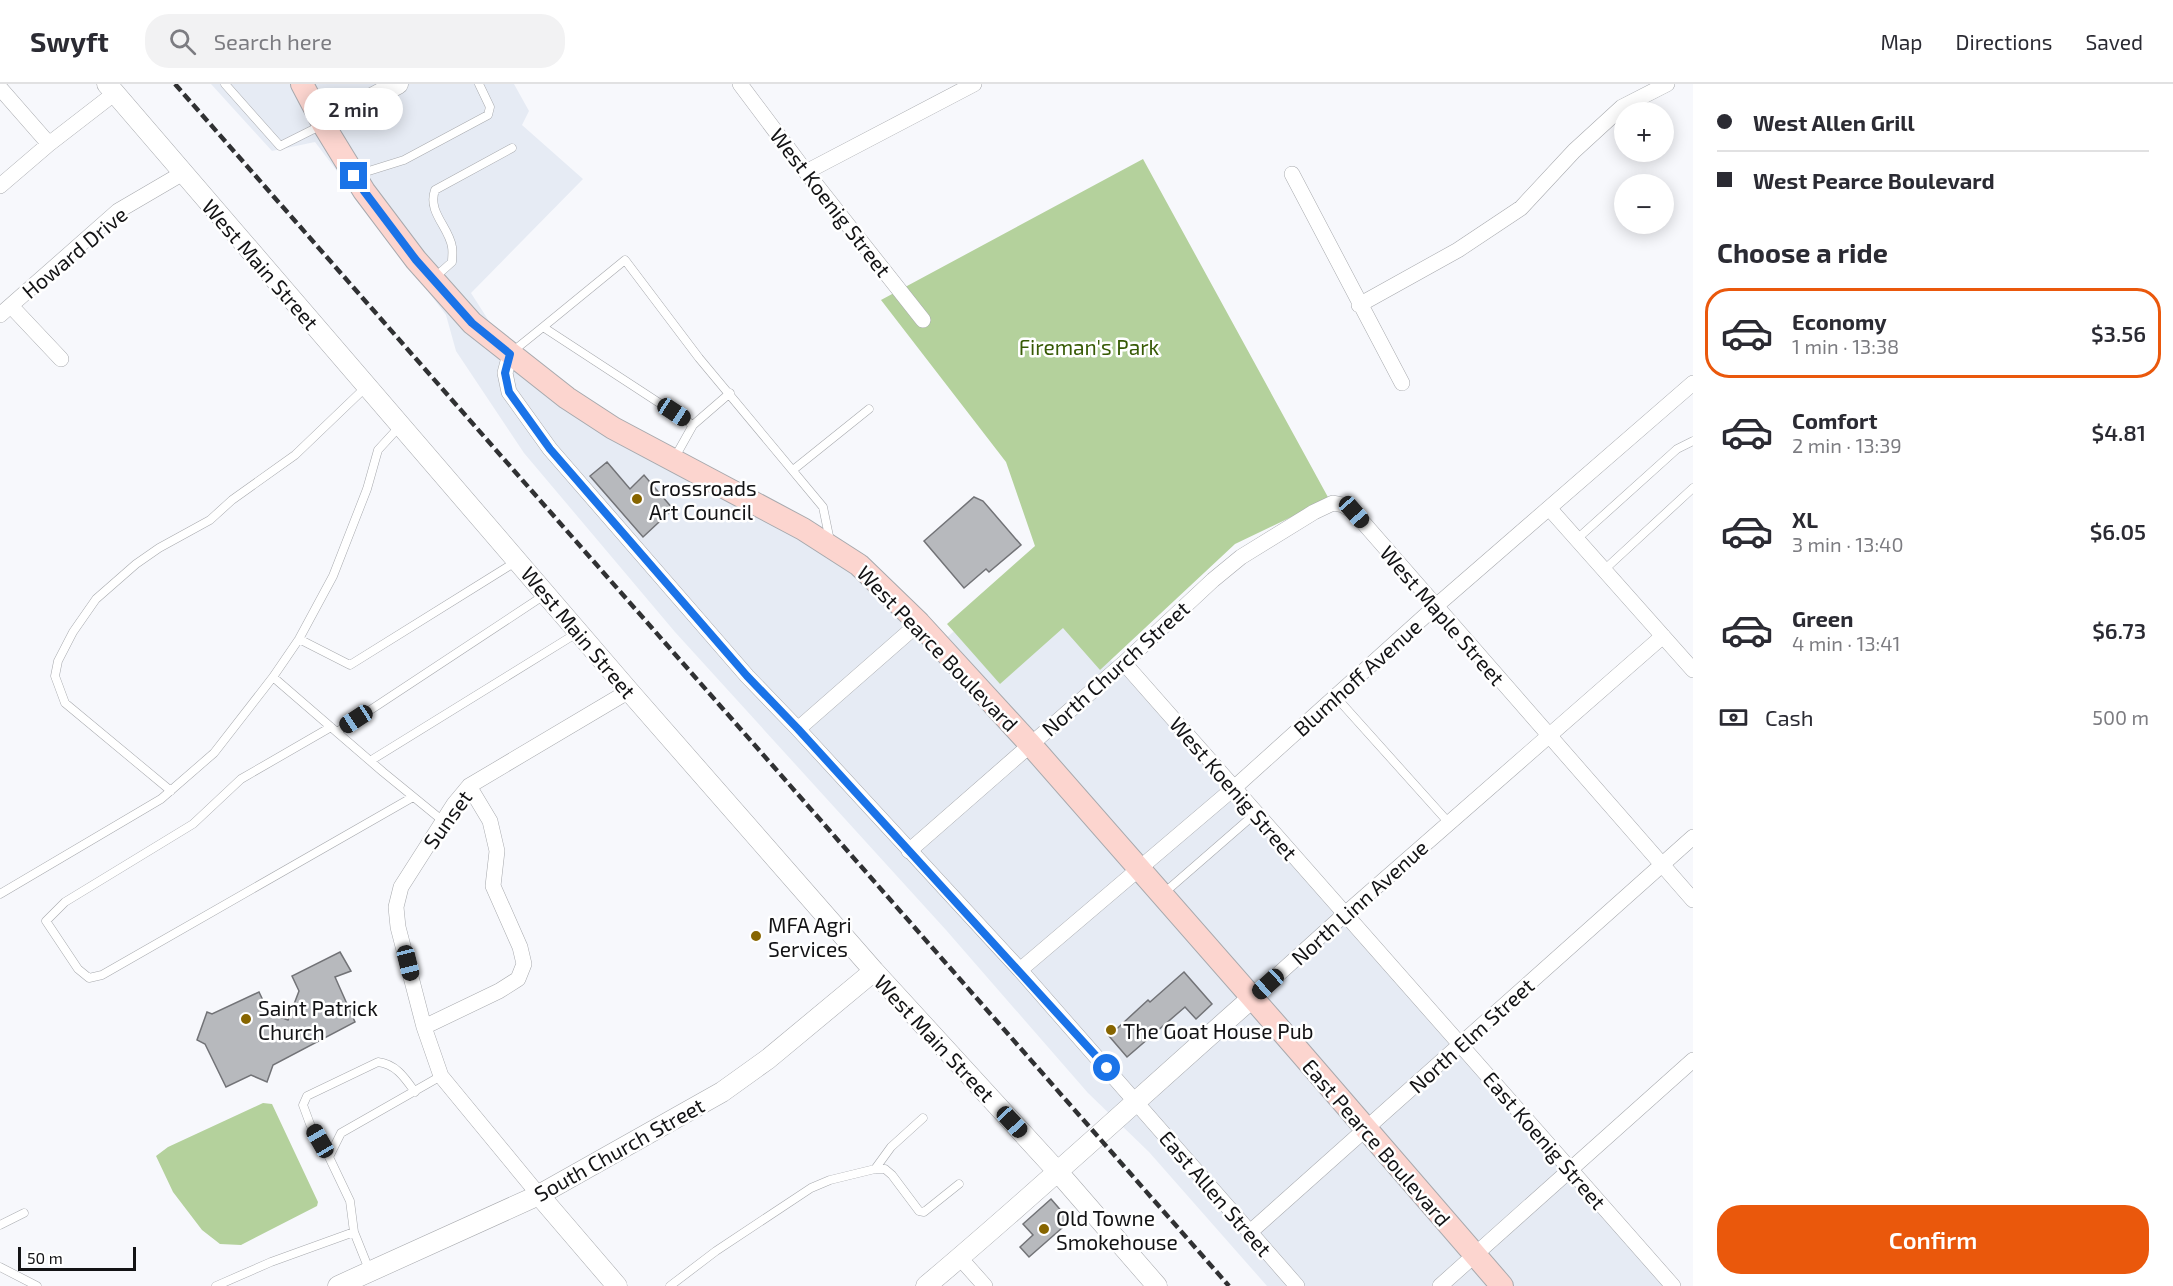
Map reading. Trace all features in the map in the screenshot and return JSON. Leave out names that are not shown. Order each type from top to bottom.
[{"type":"main road","name":"West Pearce Boulevard","points":[[302,84],[323,124],[364,191],[416,260],[472,323],[567,398],[613,428],[803,530],[859,565],[919,622],[1030,744],[1252,998]]},
{"type":"main road","name":"East Pearce Boulevard","points":[[1252,998],[1502,1286]]},
{"type":"street","points":[[323,124],[398,84]]},
{"type":"street","name":"West Koenig Street","points":[[740,84],[923,320]]},
{"type":"street","points":[[806,172],[974,84]]},
{"type":"street","points":[[1359,305],[1458,250],[1521,208],[1574,151],[1622,107],[1667,84]]},
{"type":"street","points":[[0,88],[49,144]]},
{"type":"street","points":[[0,186],[111,88]]},
{"type":"street","name":"West Main Street","points":[[111,88],[629,691],[874,971],[1058,1172],[1157,1286]]},
{"type":"street","name":"Howard Drive","points":[[5,310],[118,211],[183,174]]},
{"type":"street","points":[[1292,174],[1402,383]]},
{"type":"street","points":[[5,310],[61,359]]},
{"type":"street","name":"East Allen Street","points":[[510,354],[505,373],[509,392],[550,449],[747,676],[1020,970],[1297,1286]]},
{"type":"street","name":"Blumhoff Avenue","points":[[1020,970],[1234,788],[1436,606],[1693,383]]},
{"type":"street","name":"West Maple Street","points":[[1333,503],[1343,505],[1354,512],[1693,900]]},
{"type":"street","name":"North Church Street","points":[[909,851],[1241,557],[1314,512],[1333,503]]},
{"type":"street","points":[[1549,508],[1693,670]]},
{"type":"street","points":[[798,729],[919,622]]},
{"type":"street","name":"North Linn Avenue","points":[[926,1286],[1058,1172],[1345,914],[1663,636]]},
{"type":"street","name":"West Koenig Street","points":[[1124,663],[1345,914]]},
{"type":"street","name":"Sunset","points":[[441,1076],[424,1027],[398,927],[396,907],[401,887],[454,804],[469,786],[629,691]]},
{"type":"street","points":[[424,1027],[500,992],[518,979],[524,964],[520,947],[493,886],[497,851],[490,821],[469,786]]},
{"type":"street","name":"North Elm Street","points":[[1249,1233],[1693,837]]},
{"type":"street","name":"East Koenig Street","points":[[1345,914],[1673,1286]]},
{"type":"street","name":"South Church Street","points":[[348,1284],[539,1195],[722,1092],[768,1059],[874,971]]},
{"type":"street","points":[[1440,1286],[1693,1060]]},
{"type":"street","points":[[441,1076],[617,1286]]},
{"type":"street","points":[[960,1258],[985,1286]]},
{"type":"lane","points":[[225,84],[280,146],[323,124]]},
{"type":"lane","points":[[354,176],[404,160],[488,115],[490,107],[479,84]]},
{"type":"lane","points":[[433,279],[452,262],[452,247],[435,212],[432,197],[435,190],[512,148]]},
{"type":"lane","points":[[510,354],[625,260],[699,358],[823,507],[832,548]]},
{"type":"lane","points":[[543,327],[693,425]]},
{"type":"lane","points":[[171,790],[65,703],[55,676],[58,661],[73,632],[96,598],[136,564],[159,548],[210,520],[232,500],[296,455],[367,386]]},
{"type":"lane","points":[[674,461],[693,425],[730,393]]},
{"type":"lane","points":[[793,470],[869,409]]},
{"type":"lane","points":[[0,894],[161,799],[214,753],[273,677],[299,639],[333,576],[367,489],[378,450],[401,425]]},
{"type":"lane","points":[[1577,539],[1677,449],[1693,441]]},
{"type":"lane","points":[[1604,570],[1693,488]]},
{"type":"lane","points":[[299,639],[350,665],[518,561]]},
{"type":"lane","points":[[413,797],[102,975],[88,978],[78,969],[46,921],[65,902],[193,824],[241,779],[334,730],[546,594]]},
{"type":"lane","points":[[370,761],[579,632]]},
{"type":"lane","points":[[273,677],[443,821]]},
{"type":"lane","points":[[1335,696],[1449,823]]},
{"type":"lane","points":[[1161,895],[1256,813]]},
{"type":"lane","points":[[370,1272],[354,1232],[350,1202],[329,1157],[310,1124],[303,1104],[307,1095],[378,1062],[387,1063],[400,1072],[415,1092]]},
{"type":"lane","points":[[329,1157],[341,1133],[441,1076]]},
{"type":"lane","points":[[875,1169],[891,1147],[923,1119]]},
{"type":"lane","points":[[670,1286],[716,1251],[811,1188],[830,1180],[875,1169],[885,1169],[919,1211],[924,1212],[959,1184]]},
{"type":"lane","points":[[0,1226],[24,1213]]},
{"type":"lane","points":[[216,1286],[271,1262],[354,1232]]},
{"type":"lane","points":[[0,1267],[36,1286]]},
{"type":"shaded area","points":[[211,84],[514,84],[529,111],[522,125],[583,179],[471,293],[510,354],[803,529],[939,645],[1022,568],[1118,668],[1345,914],[1673,1286],[1267,1286],[1149,1152],[1088,1093],[946,930],[675,632],[524,453],[456,351],[446,315],[315,142],[272,151]]},
{"type":"green space","name":"Fireman's Park","points":[[1143,159],[1329,499],[1235,544],[1100,670],[1063,628],[1000,684],[947,624],[1035,546],[1006,462],[881,300]]},
{"type":"green space","points":[[263,1103],[272,1104],[318,1202],[317,1206],[241,1245],[220,1244],[202,1230],[173,1192],[156,1156],[168,1147]]},
{"type":"building","name":"Crossroads Art Council","points":[[607,462],[630,489],[644,475],[673,509],[643,537],[590,476]]},
{"type":"building","points":[[974,497],[983,501],[1021,545],[989,572],[986,569],[964,588],[924,541]]},
{"type":"building","name":"Saint Patrick Church","points":[[340,952],[351,971],[335,977],[355,1022],[273,1065],[267,1082],[251,1075],[226,1087],[205,1044],[197,1040],[207,1012],[212,1014],[259,992],[269,1013],[288,1020],[299,991],[292,976]]},
{"type":"building","points":[[1184,972],[1212,1004],[1196,1019],[1185,1007],[1127,1057],[1109,1036],[1148,1000],[1150,1002]]},
{"type":"building","name":"Old Towne Smokehouse","points":[[1051,1199],[1070,1221],[1029,1257],[1020,1247],[1033,1235],[1023,1224]]},
{"type":"railway","points":[[175,84],[1229,1286]]},
{"type":"place","name":"Crossroads Art Council","points":[[637,499]]},
{"type":"place","name":"MFA Agri Services","points":[[756,936]]},
{"type":"place","name":"Saint Patrick Church","points":[[246,1019]]},
{"type":"place","name":"The Goat House Pub","points":[[1111,1030]]},
{"type":"place","name":"Old Towne Smokehouse","points":[[1044,1229]]},
{"type":"route","points":[[354,176],[416,260],[472,323],[510,354],[505,373],[509,392],[550,449],[747,676],[1020,970],[1107,1068]]}]
